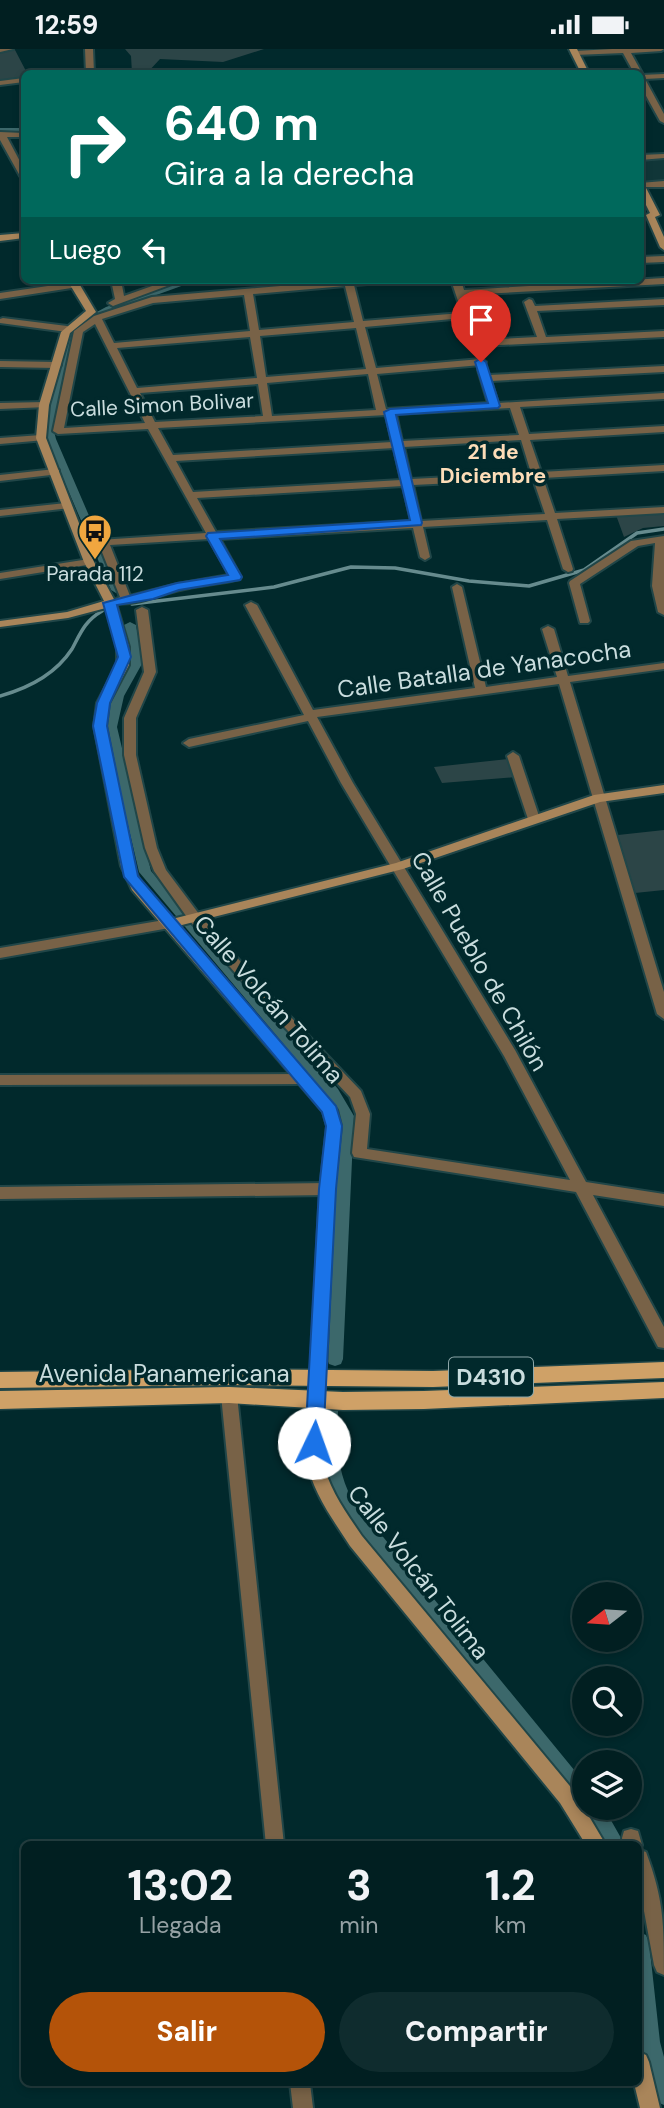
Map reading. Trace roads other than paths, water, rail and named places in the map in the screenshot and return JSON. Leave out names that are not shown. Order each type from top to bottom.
[{"type":"main road","name":"Avenida Panamericana","points":[[0,1380],[318,1377],[433,1379],[664,1370]]},
{"type":"main road","name":"Avenida Panamericana","points":[[0,1400],[229,1395],[317,1400],[424,1400],[664,1390]]},
{"type":"street","points":[[0,50],[9,49]]},
{"type":"street","points":[[89,49],[90,70]]},
{"type":"street","points":[[584,70],[574,51],[661,49]]},
{"type":"street","points":[[626,50],[637,70]]},
{"type":"street","points":[[644,76],[664,76]]},
{"type":"street","points":[[0,83],[21,80]]},
{"type":"street","points":[[644,83],[664,121]]},
{"type":"street","points":[[644,100],[653,100]]},
{"type":"street","points":[[0,125],[21,125]]},
{"type":"street","points":[[0,134],[21,135]]},
{"type":"street","points":[[0,134],[21,171]]},
{"type":"street","points":[[644,157],[664,156]]},
{"type":"street","points":[[644,185],[664,184]]},
{"type":"street","points":[[644,192],[664,247]]},
{"type":"street","points":[[0,238],[21,236]]},
{"type":"street","points":[[644,260],[664,259]]},
{"type":"street","points":[[644,282],[664,281]]},
{"type":"street","points":[[0,296],[63,284]]},
{"type":"street","points":[[0,624],[111,609],[126,600],[177,587],[236,577],[151,425],[113,346],[74,284]]},
{"type":"street","points":[[117,284],[120,300]]},
{"type":"street","points":[[3,321],[67,329],[153,284]]},
{"type":"street","points":[[253,284],[248,292],[268,419]]},
{"type":"street","points":[[94,315],[152,300],[338,284]]},
{"type":"street","points":[[349,284],[372,371],[397,444],[425,557]]},
{"type":"street","points":[[457,284],[494,406]]},
{"type":"street","points":[[460,293],[612,284]]},
{"type":"street","points":[[525,289],[543,340]]},
{"type":"street","points":[[532,309],[664,302]]},
{"type":"street","name":"Calle Simon Bolivar","points":[[94,315],[79,331],[58,431],[386,412]]},
{"type":"street","points":[[113,346],[467,315]]},
{"type":"street","name":"Calle Volcán Tolima","points":[[67,329],[44,405],[41,438],[66,506],[111,609],[124,657],[103,703],[101,737],[131,877],[263,996],[356,1095],[363,1114],[359,1153],[581,1187]]},
{"type":"street","points":[[475,343],[664,334]]},
{"type":"street","points":[[135,391],[481,362]]},
{"type":"street","points":[[0,364],[56,365]]},
{"type":"street","points":[[486,378],[664,369]]},
{"type":"street","points":[[386,412],[664,396]]},
{"type":"street","points":[[0,406],[44,405]]},
{"type":"street","points":[[514,405],[568,569]]},
{"type":"street","points":[[169,457],[664,429]]},
{"type":"street","points":[[0,441],[41,438]]},
{"type":"street","points":[[190,495],[664,468]]},
{"type":"street","points":[[0,478],[55,472]]},
{"type":"street","points":[[0,513],[66,506]]},
{"type":"street","points":[[126,600],[103,542],[664,510]]},
{"type":"street","points":[[584,621],[574,583],[635,543],[663,539],[659,588],[660,605],[664,612]]},
{"type":"street","points":[[0,576],[89,562]]},
{"type":"street","points":[[457,587],[481,691]]},
{"type":"street","name":"Calle Pueblo de Chilón","points":[[251,605],[347,783],[510,1054],[664,1342]]},
{"type":"street","name":"Calle Volcán Tolima","points":[[142,610],[150,672],[130,718],[130,755],[151,848],[181,920],[303,1079],[330,1110],[334,1126],[327,1189],[314,1428],[317,1474],[339,1518],[566,1797],[594,1841]]},
{"type":"street","points":[[548,629],[664,1014]]},
{"type":"street","name":"Calle Batalla de Yanacocha","points":[[188,743],[310,716],[664,666]]},
{"type":"street","points":[[513,756],[534,819]]},
{"type":"street","points":[[0,953],[181,920],[399,866],[598,798],[664,789]]},
{"type":"street","points":[[0,1080],[303,1079]]},
{"type":"street","points":[[581,1187],[664,1200]]},
{"type":"street","points":[[0,1193],[327,1189]]},
{"type":"street","points":[[229,1395],[275,1841]]},
{"type":"street","points":[[642,1867],[650,1889],[664,1965]]},
{"type":"street","points":[[642,2075],[650,2108]]},
{"type":"street","points":[[300,2086],[303,2108]]},
{"type":"waterway","points":[[0,130],[21,130]]},
{"type":"waterway","points":[[116,590],[51,439],[48,427],[50,416],[74,328],[109,309],[181,284]]},
{"type":"waterway","points":[[132,604],[274,587],[351,567],[395,568],[469,581],[529,586],[584,570],[637,533],[664,529]]},
{"type":"waterway","points":[[0,696],[31,684],[58,666],[72,649],[87,623],[102,611]]},
{"type":"waterway","points":[[130,625],[137,662],[118,696],[111,727],[145,872],[333,1093],[347,1116],[335,1359]]},
{"type":"waterway","points":[[330,1411],[330,1459],[335,1481],[346,1504],[572,1781]]},
{"type":"waterway","points":[[601,1820],[614,1841]]},
{"type":"waterway","points":[[642,1969],[650,2042],[664,2095]]},
{"type":"place","name":"Parada 112","points":[[95,561]]},
{"type":"district","name":"21 de Diciembre","points":[[493,464]]}]
